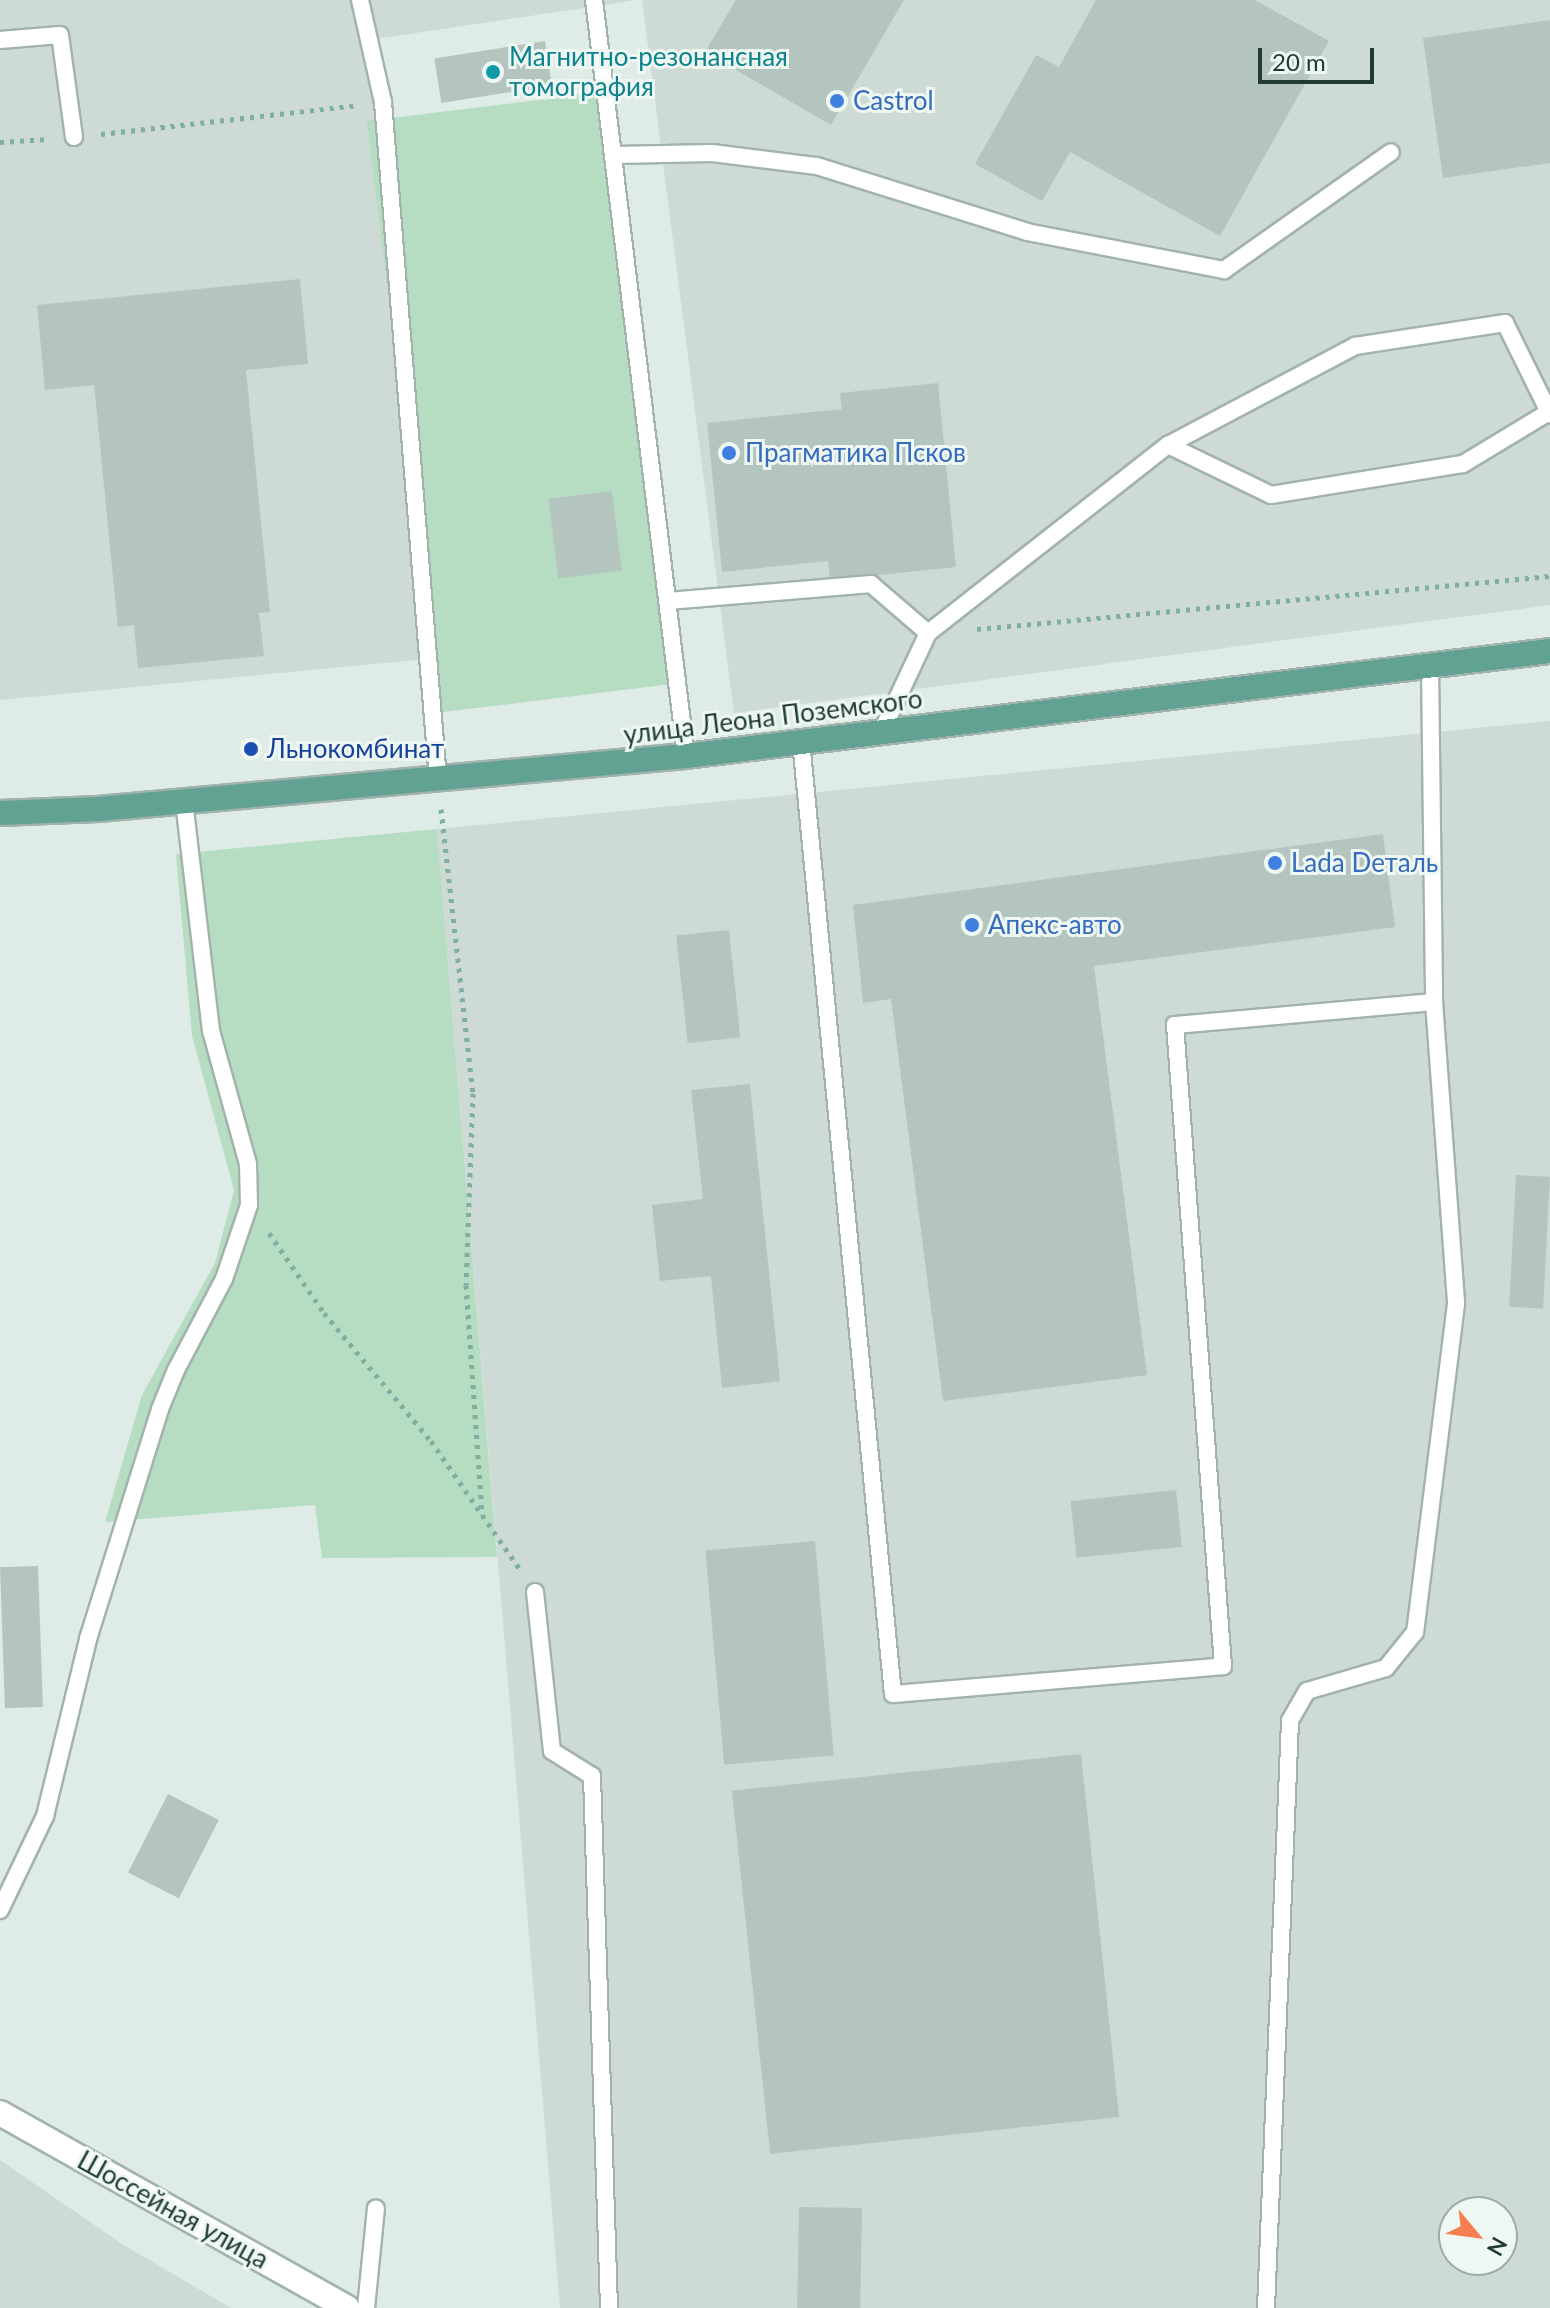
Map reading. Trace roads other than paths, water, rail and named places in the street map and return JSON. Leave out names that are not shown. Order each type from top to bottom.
[{"type":"main road","name":"улица Леона Поземского","points":[[0,813],[438,780],[686,756],[1550,651]]},
{"type":"street","name":"Шоссейная улица","points":[[0,2113],[347,2308]]},
{"type":"lane","points":[[360,0],[383,102],[438,780]]},
{"type":"lane","points":[[594,0],[686,756]]},
{"type":"lane","points":[[0,40],[60,35],[74,137]]},
{"type":"lane","points":[[615,155],[712,153],[817,166],[1027,232],[1224,270],[1391,152]]},
{"type":"lane","points":[[881,733],[928,633],[1168,445],[1355,346],[1505,323],[1549,413],[1463,464],[1271,495],[1168,445]]},
{"type":"lane","points":[[668,601],[871,584],[928,633]]},
{"type":"lane","points":[[1266,2308],[1290,1721],[1307,1691],[1386,1668],[1415,1632],[1456,1304],[1434,1002],[1430,665]]},
{"type":"lane","points":[[801,741],[893,1694],[1223,1666],[1175,1025],[1434,1002]]},
{"type":"lane","points":[[0,1910],[45,1816],[88,1639],[160,1409],[176,1370],[224,1279],[249,1205],[248,1164],[211,1031],[184,800]]},
{"type":"lane","points":[[535,1592],[552,1751],[592,1776],[609,2308]]},
{"type":"lane","points":[[366,2308],[376,2208]]},
{"type":"place","name":"Магнитно-резонансная томография","points":[[493,72]]},
{"type":"place","name":"Castrol","points":[[837,101]]},
{"type":"place","name":"Прагматика Псков","points":[[729,453]]},
{"type":"place","name":"Льнокомбинат","points":[[251,749]]},
{"type":"place","name":"Lada Dеталь","points":[[1275,863]]},
{"type":"place","name":"Апекс-авто","points":[[972,925]]}]
